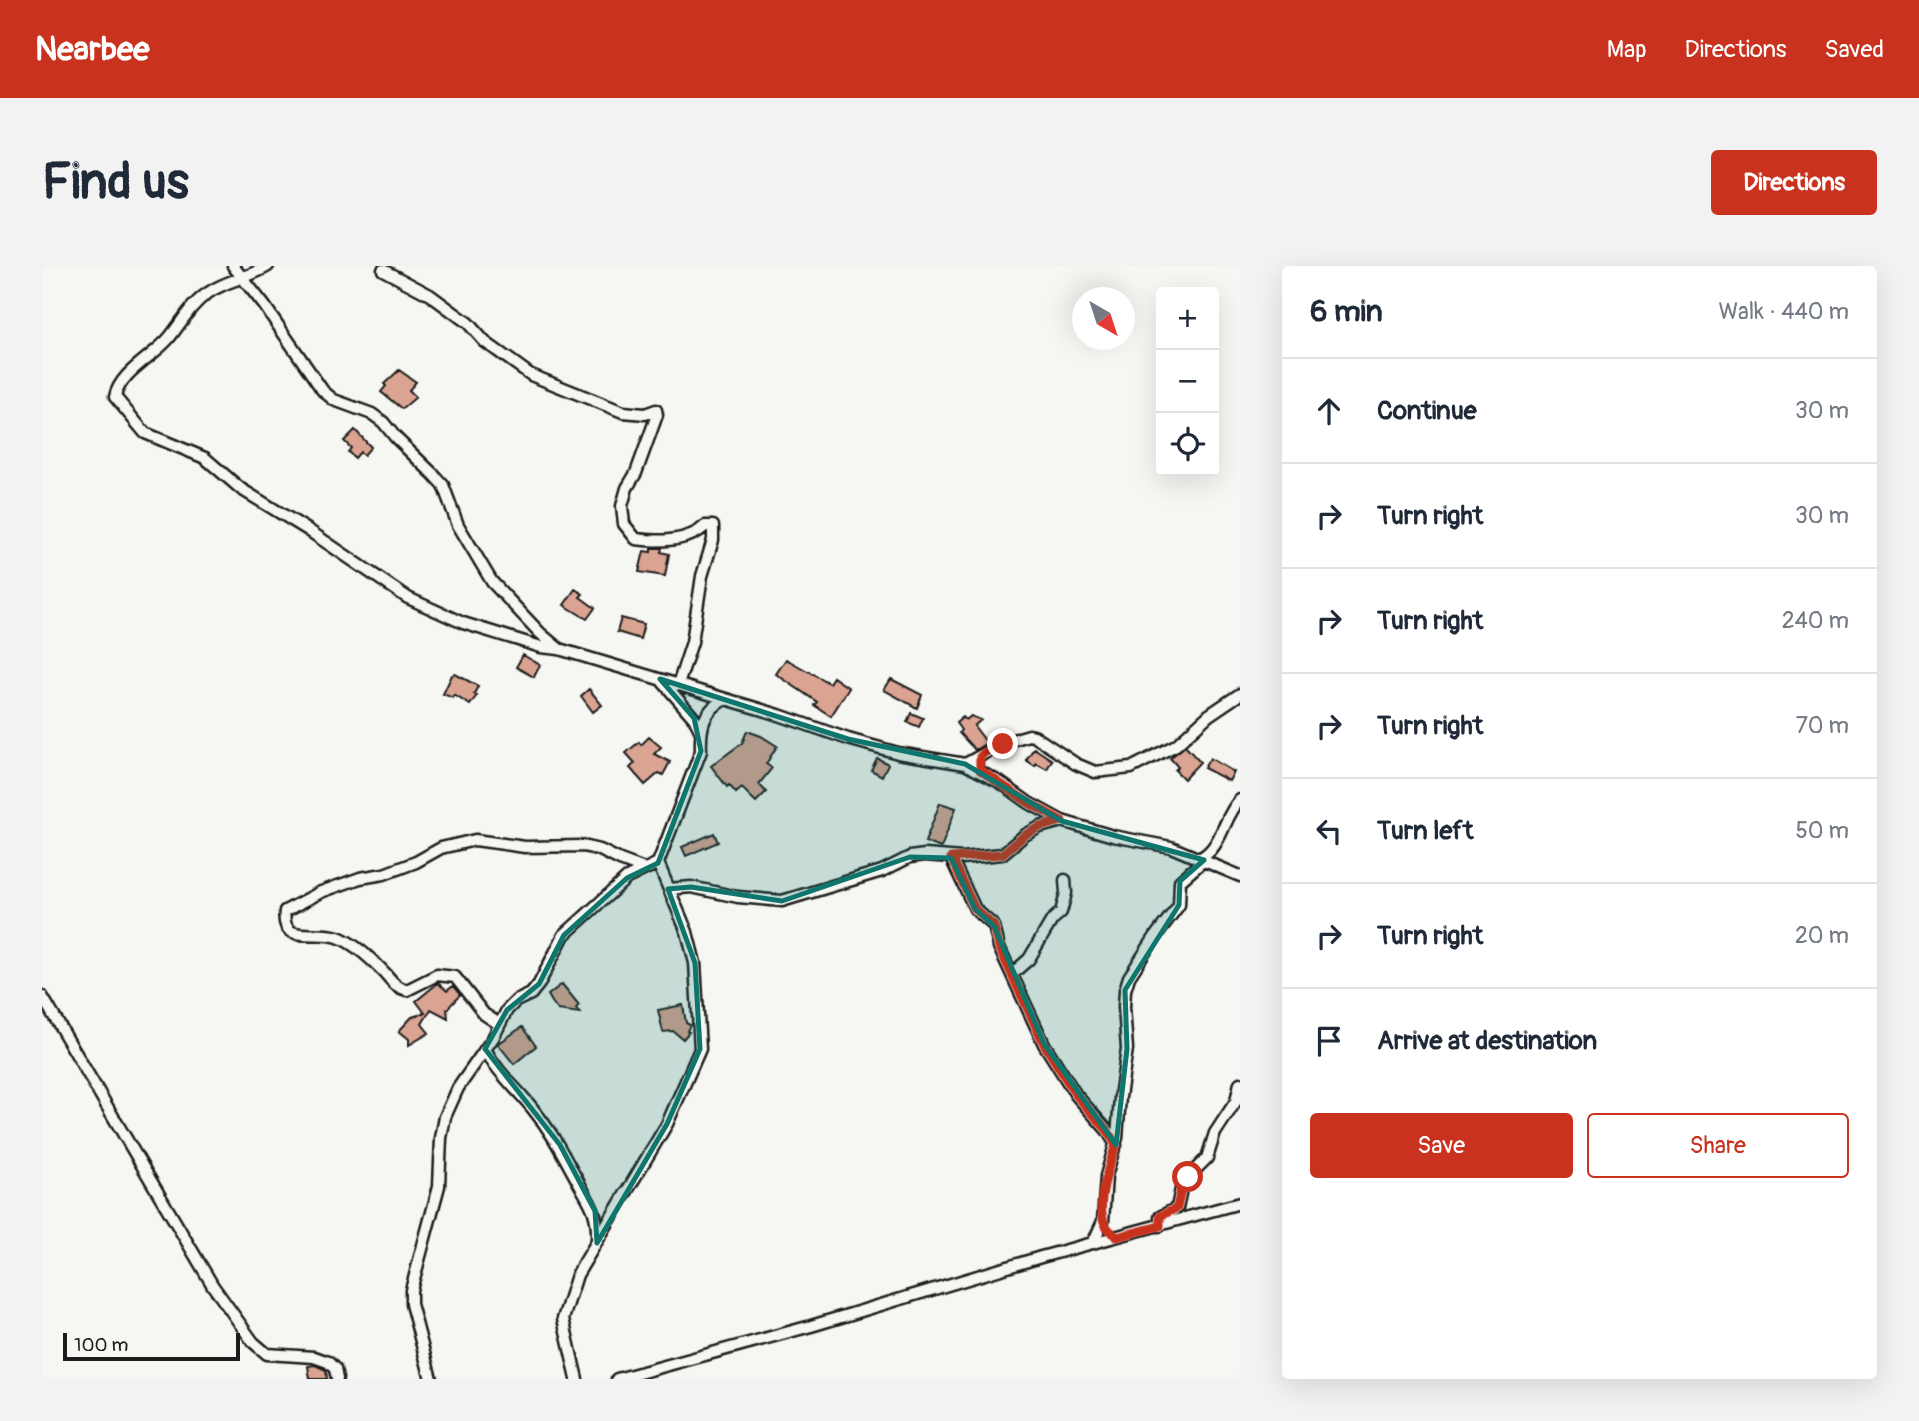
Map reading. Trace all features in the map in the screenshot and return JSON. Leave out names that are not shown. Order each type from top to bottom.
[{"type":"street","points":[[233,266],[323,391],[334,400],[372,414],[383,422],[443,485],[458,525],[492,582],[540,633],[559,649]]},
{"type":"street","points":[[268,266],[243,279],[229,282],[201,298],[170,337],[128,375],[116,390],[115,397],[145,433],[205,458],[241,489],[408,597],[463,623],[660,679],[898,753],[965,764],[980,770],[1029,803],[1062,821],[1113,836],[1171,847],[1240,876]]},
{"type":"street","points":[[382,267],[430,295],[468,323],[485,342],[531,375],[623,412],[645,414],[656,410],[657,415],[636,473],[627,488],[622,506],[624,524],[636,538],[647,540],[674,540],[700,531],[705,526],[713,526],[713,540],[702,576],[692,642],[678,685]]},
{"type":"street","points":[[660,679],[694,718],[701,732]]},
{"type":"street","points":[[965,764],[995,747],[1029,735],[1076,764],[1095,772],[1131,768],[1176,745],[1209,715],[1240,694]]},
{"type":"street","points":[[431,1379],[411,1304],[411,1290],[439,1186],[441,1138],[445,1117],[458,1088],[485,1049],[507,1010],[516,1001],[531,994],[539,984],[564,935],[627,878],[657,863],[701,751],[704,718],[712,706],[725,699]]},
{"type":"street","points":[[980,757],[980,770]]},
{"type":"street","points":[[1093,1243],[1103,1221],[1106,1176],[1116,1145],[1127,1049],[1124,1007],[1129,977],[1180,905],[1180,881],[1213,850],[1230,811],[1240,800]]},
{"type":"street","points":[[668,889],[691,887],[738,897],[782,901],[882,871],[911,857],[925,855],[951,858],[1002,854],[1025,835],[1040,827],[1062,821]]},
{"type":"street","points":[[499,1024],[484,1014],[455,976],[437,975],[407,990],[397,988],[378,966],[354,945],[322,933],[298,935],[289,931],[284,922],[285,911],[321,892],[360,878],[384,874],[416,862],[441,848],[475,840],[525,847],[583,846],[600,850],[644,869]]},
{"type":"street","points":[[1213,850],[1218,865]]},
{"type":"street","points":[[951,858],[975,909],[994,926],[999,947],[1044,1044],[1076,1095],[1107,1130],[1116,1145]]},
{"type":"street","points":[[578,1379],[563,1318],[577,1275],[667,1124],[700,1049],[695,963],[687,932],[657,863]]},
{"type":"street","points":[[1013,973],[1028,959],[1052,920],[1061,912],[1066,893],[1065,880]]},
{"type":"street","points":[[42,996],[213,1286],[253,1342],[267,1354],[314,1357],[328,1362],[335,1368],[337,1379]]},
{"type":"street","points":[[485,1049],[492,1062],[514,1085],[560,1145],[576,1179],[596,1211],[597,1243]]},
{"type":"street","points":[[1160,1226],[1160,1216],[1177,1208],[1181,1189],[1188,1177],[1207,1158],[1215,1133],[1236,1101],[1240,1083]]},
{"type":"street","points":[[617,1379],[1240,1203]]},
{"type":"street","points":[[1103,1221],[1117,1237]]},
{"type":"highlighted area","points":[[660,679],[848,739],[965,764],[1062,821],[1204,860],[1180,881],[1179,905],[1125,990],[1127,1049],[1116,1145],[1044,1044],[994,926],[975,909],[951,858],[910,857],[782,901],[691,887],[668,889],[695,963],[700,1049],[667,1124],[597,1243],[595,1211],[560,1145],[485,1049],[507,1010],[539,984],[564,935],[627,878],[658,863],[701,751],[694,718]]},
{"type":"building","points":[[399,370],[416,382],[409,390],[416,397],[402,409],[381,392],[386,386],[384,384]]},
{"type":"building","points":[[355,430],[371,447],[364,455],[360,452],[355,458],[348,452],[351,448],[344,441]]},
{"type":"building","points":[[651,548],[662,548],[661,552],[669,554],[665,576],[639,572],[644,551],[651,552]]},
{"type":"building","points":[[575,589],[583,594],[580,597],[595,608],[587,619],[564,605]]},
{"type":"building","points":[[621,618],[644,624],[640,639],[617,632]]},
{"type":"building","points":[[523,655],[540,665],[534,677],[516,667]]},
{"type":"building","points":[[786,659],[829,683],[833,677],[849,688],[831,716],[814,705],[817,702],[776,674]]},
{"type":"building","points":[[455,674],[478,686],[474,694],[477,695],[470,705],[454,695],[453,698],[443,694]]},
{"type":"building","points":[[891,679],[922,695],[917,708],[884,690]]},
{"type":"building","points":[[589,689],[602,705],[593,712],[581,696]]},
{"type":"building","points":[[911,713],[923,718],[919,727],[907,722]]},
{"type":"building","points":[[971,716],[981,720],[974,726],[987,743],[975,750],[959,733],[961,730],[956,723],[963,717],[966,720]]},
{"type":"building","points":[[747,731],[777,746],[766,764],[772,768],[759,784],[766,792],[756,802],[742,788],[736,793],[729,785],[727,787],[711,766],[742,743]]},
{"type":"building","points":[[649,737],[661,747],[654,754],[670,762],[663,775],[659,773],[645,785],[630,768],[635,763],[626,753]]},
{"type":"building","points":[[1185,746],[1200,762],[1184,779],[1175,770],[1178,767],[1170,758]]},
{"type":"building","points":[[1034,748],[1052,760],[1047,769],[1026,760]]},
{"type":"building","points":[[877,758],[888,764],[882,776],[871,770]]},
{"type":"building","points":[[1210,758],[1234,772],[1229,781],[1204,768]]},
{"type":"building","points":[[940,803],[956,808],[941,848],[925,842]]},
{"type":"building","points":[[714,833],[718,842],[686,856],[682,847]]},
{"type":"building","points":[[438,983],[447,991],[453,986],[460,995],[447,1009],[448,1018],[431,1009],[422,1024],[429,1033],[409,1045],[409,1039],[399,1031],[412,1017],[425,1013],[416,1001]]},
{"type":"building","points":[[562,984],[579,1005],[576,1008],[580,1013],[558,1010],[552,1002],[548,995]]},
{"type":"building","points":[[683,1005],[686,1023],[690,1025],[687,1031],[689,1032],[683,1039],[673,1031],[663,1032],[658,1010]]},
{"type":"building","points":[[522,1027],[536,1046],[514,1064],[498,1044]]},
{"type":"building","points":[[315,1365],[326,1370],[327,1379],[310,1379],[308,1366]]},
{"type":"route","points":[[1003,744],[980,757],[980,770],[1029,803],[1062,821],[1040,827],[1025,835],[1002,854],[951,858],[975,909],[994,926],[999,947],[1044,1044],[1076,1095],[1107,1130],[1116,1145],[1106,1176],[1102,1203],[1103,1221],[1107,1228],[1117,1237],[1160,1226],[1160,1216],[1177,1208],[1181,1189],[1188,1177]]}]
